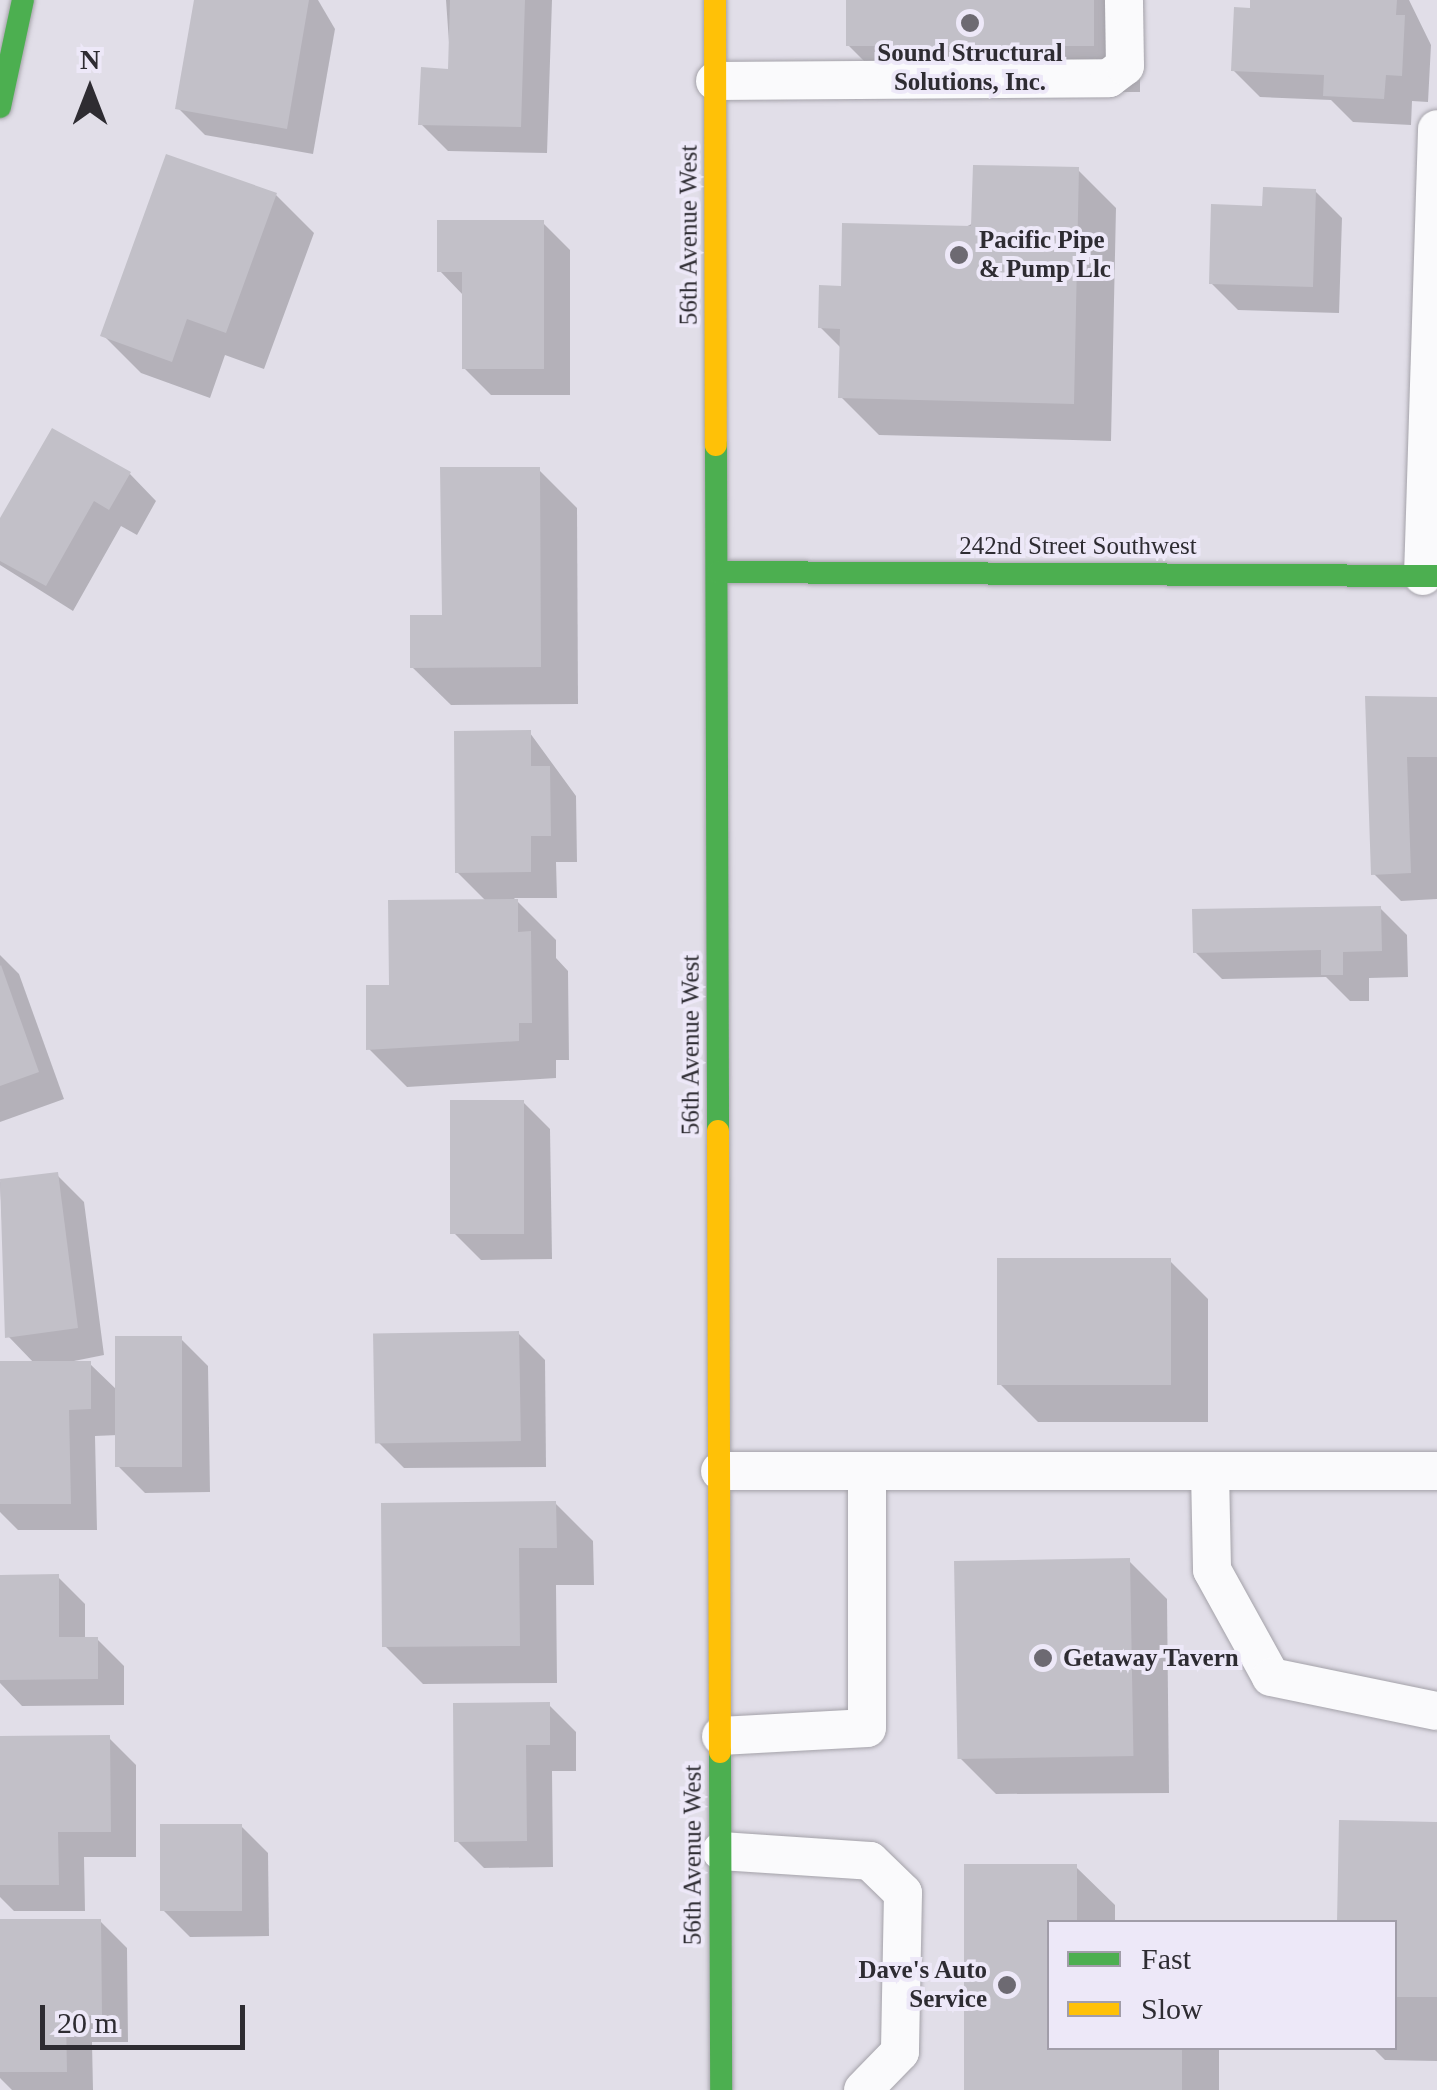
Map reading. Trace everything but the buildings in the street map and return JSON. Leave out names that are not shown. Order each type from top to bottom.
[{"type":"main road","points":[[0,108],[23,0]]},
{"type":"main road","name":"56th Avenue West","points":[[715,0],[722,2090]]},
{"type":"main road","name":"242nd Street Southwest","points":[[718,572],[1430,576]]},
{"type":"lane","points":[[716,81],[1110,78],[1125,66],[1124,0]]},
{"type":"lane","points":[[1430,576],[1437,129]]},
{"type":"lane","points":[[720,1471],[1437,1472]]},
{"type":"lane","points":[[721,1736],[866,1728],[866,1471]]},
{"type":"lane","points":[[1210,1472],[1212,1570],[1272,1678],[1437,1711]]},
{"type":"lane","points":[[721,1851],[870,1861],[902,1893],[900,2052],[863,2090]]},
{"type":"traffic: fast","points":[[0,107],[23,0]]},
{"type":"traffic: fast","points":[[716,445],[718,1131]]},
{"type":"traffic: fast","points":[[718,572],[1437,576]]},
{"type":"traffic: fast","points":[[720,1752],[721,2090]]},
{"type":"traffic: slow","points":[[715,0],[716,445]]},
{"type":"traffic: slow","points":[[718,1131],[720,1752]]},
{"type":"place","name":"Sound Structural Solutions, Inc.","points":[[970,23]]},
{"type":"place","name":"Pacific Pipe & Pump Llc","points":[[959,255]]},
{"type":"place","name":"Getaway Tavern","points":[[1043,1658]]},
{"type":"place","name":"Dave's Auto Service","points":[[1007,1985]]}]
